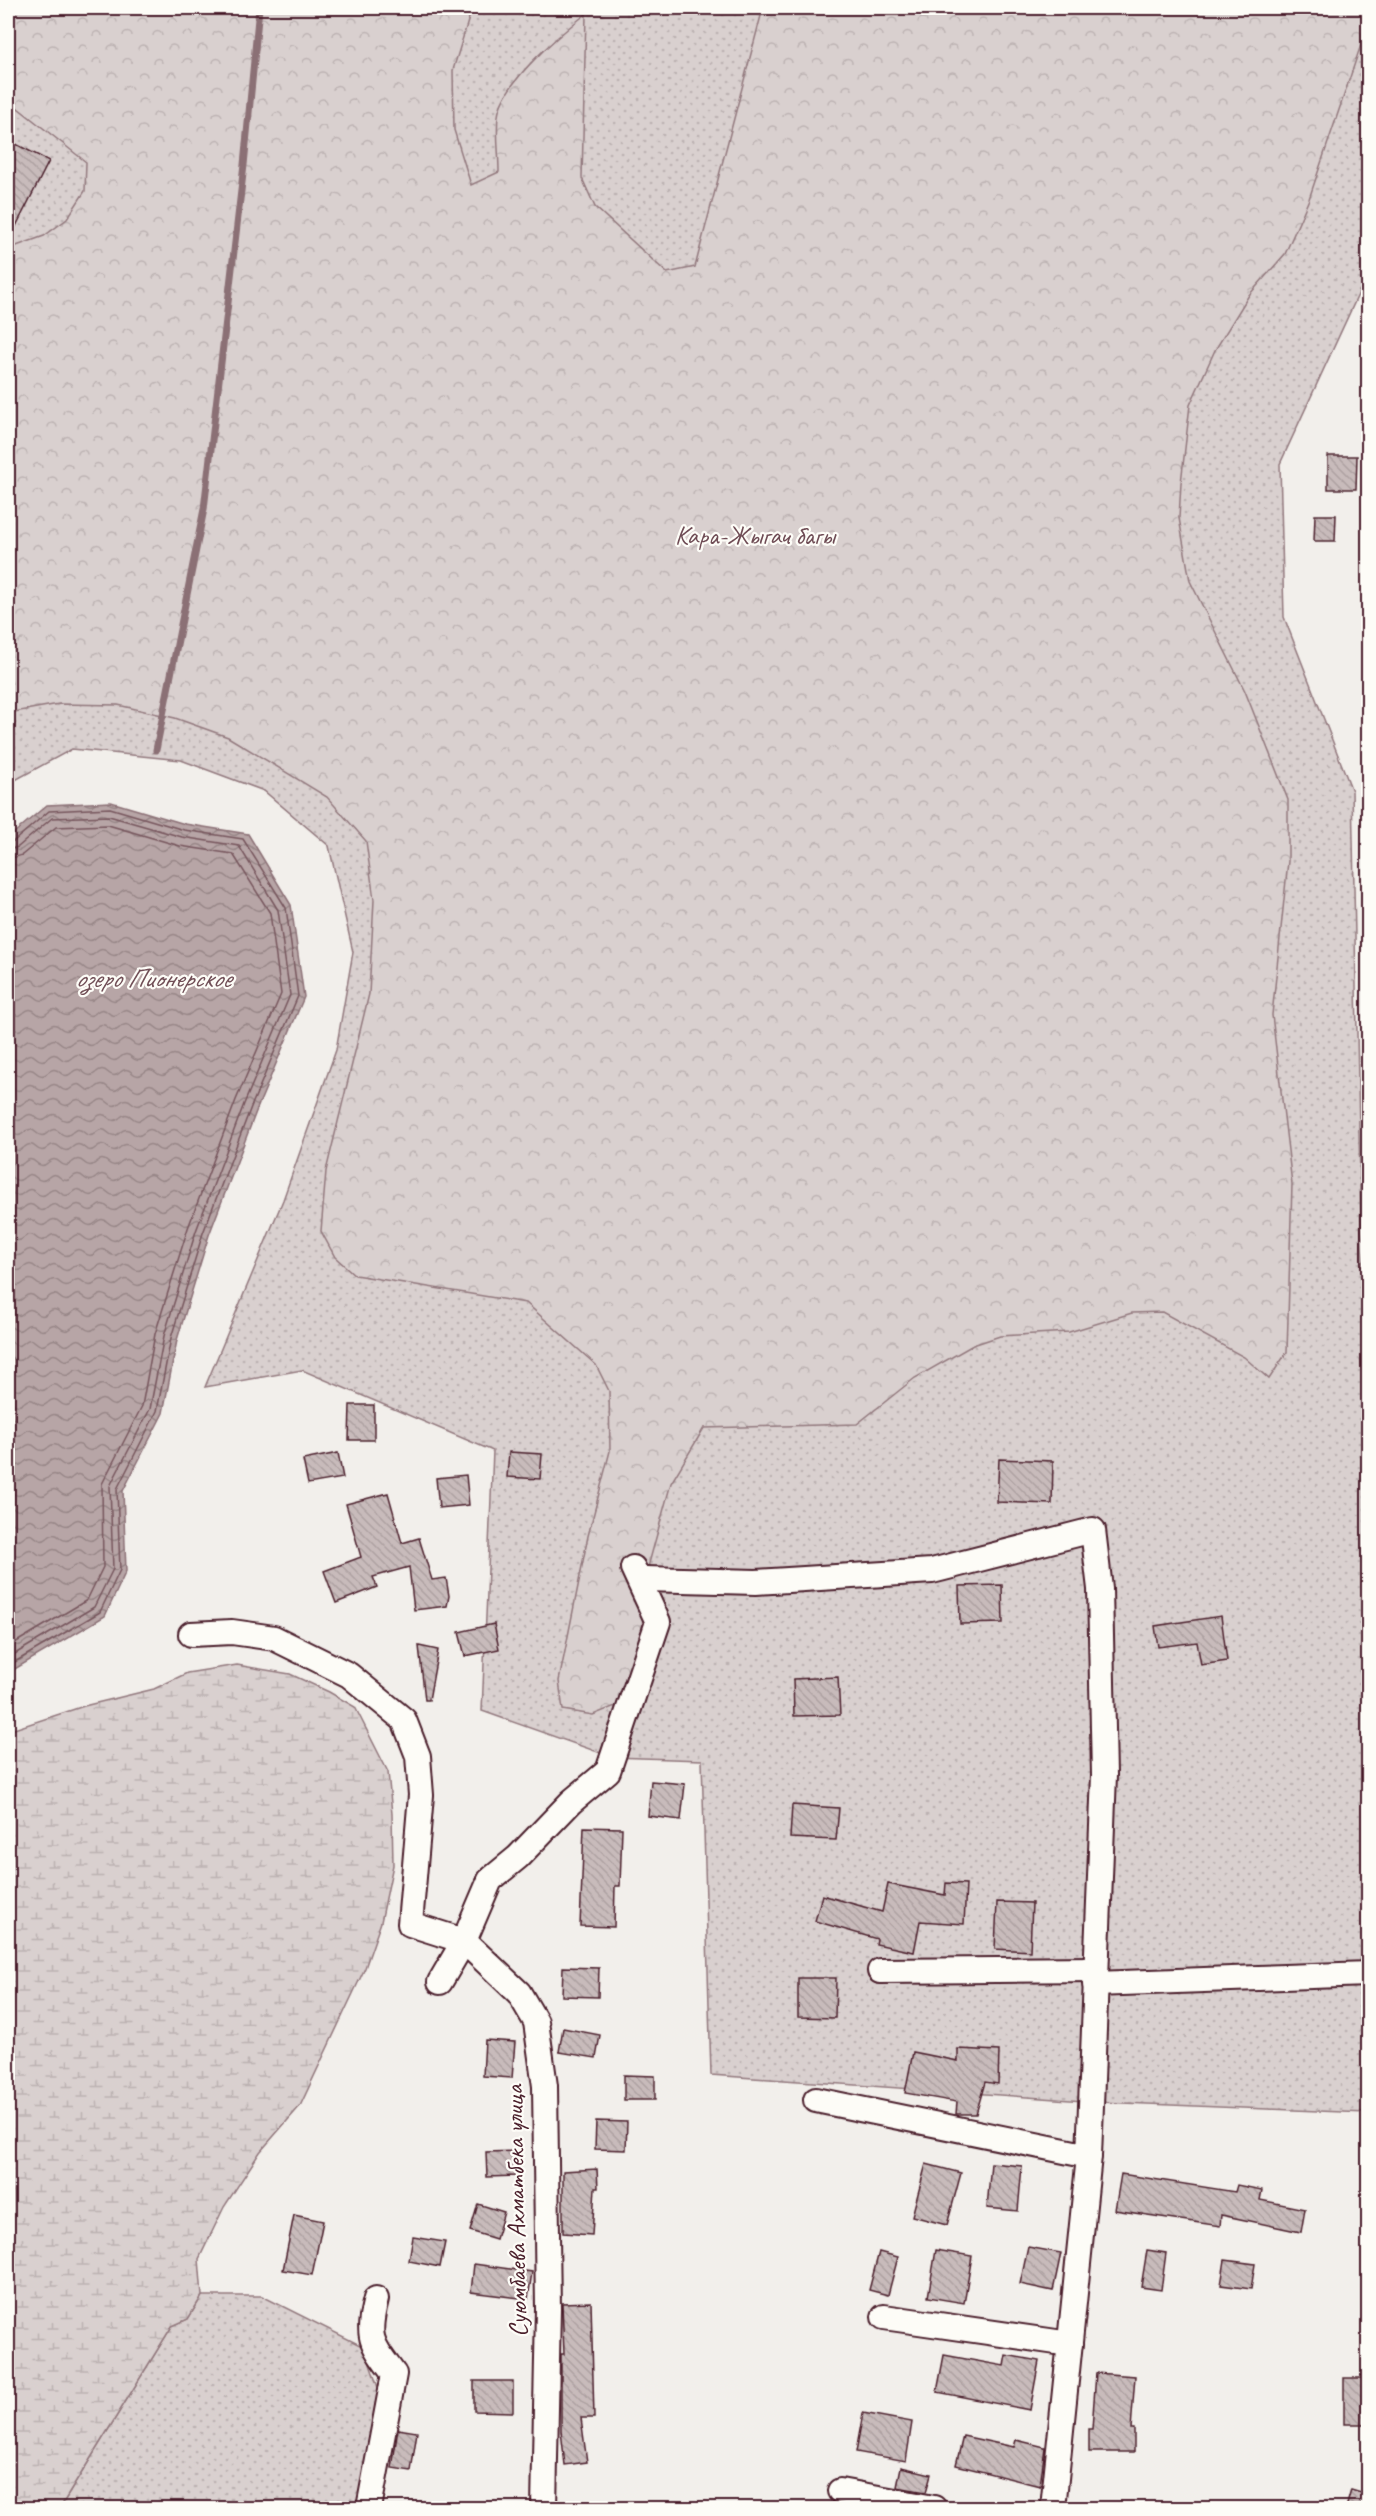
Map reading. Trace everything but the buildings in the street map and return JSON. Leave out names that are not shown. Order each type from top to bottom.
[{"type":"street","points":[[440,1982],[464,1941],[490,1880],[518,1857],[571,1802],[608,1771],[658,1622],[639,1573],[756,1582],[932,1571],[1093,1530],[1101,1589],[1104,1775],[1089,2156],[1053,2508]]},
{"type":"street","name":"Суюмбаева Ахматбека улица","points":[[191,1634],[232,1632],[274,1638],[349,1675],[404,1720],[418,1756],[421,1796],[410,1924],[464,1941],[519,1993],[536,2022],[545,2098],[548,2308],[544,2508]]},
{"type":"street","points":[[880,1971],[1096,1976],[1368,1974]]},
{"type":"street","points":[[816,2100],[1089,2156]]},
{"type":"street","points":[[369,2508],[394,2374],[372,2344],[371,2317],[376,2299]]},
{"type":"street","points":[[884,2317],[1070,2344]]},
{"type":"street","points":[[840,2492],[934,2508]]},
{"type":"green space","name":"Кара-Жыгач багы","points":[[8,8],[1368,8],[1368,273],[1280,464],[1284,617],[1352,791],[1361,1227],[1368,1356],[1367,2113],[1099,2102],[711,2075],[702,1760],[612,1757],[482,1711],[493,1451],[302,1370],[205,1387],[283,1200],[336,1050],[353,952],[329,846],[264,791],[181,760],[72,749],[8,784]]},
{"type":"green space","name":"Кара-Жыгач багы","points":[[8,8],[472,8],[453,70],[454,130],[471,185],[499,172],[498,116],[510,89],[534,60],[586,14],[582,178],[595,207],[667,273],[695,267],[763,8],[1368,8],[1368,24],[1309,199],[1285,254],[1249,295],[1215,350],[1190,405],[1181,483],[1179,518],[1190,581],[1245,691],[1288,800],[1288,861],[1272,1015],[1292,1184],[1287,1352],[1269,1379],[1244,1357],[1162,1312],[1132,1313],[1069,1332],[1000,1336],[973,1345],[915,1378],[857,1424],[704,1428],[671,1483],[645,1578],[640,1671],[618,1705],[593,1715],[563,1710],[559,1681],[588,1536],[610,1451],[609,1391],[596,1365],[526,1303],[355,1275],[335,1257],[321,1231],[326,1171],[369,994],[374,900],[366,841],[327,797],[228,737],[175,718],[118,705],[59,704],[8,713],[8,249],[44,236],[67,219],[85,191],[86,162],[14,105],[8,104]]},
{"type":"green space","points":[[237,1665],[290,1674],[355,1707],[388,1772],[393,1865],[381,1922],[365,1968],[300,2106],[260,2152],[224,2207],[199,2259],[202,2296],[188,2319],[172,2326],[60,2508],[8,2508],[8,1731],[84,1706],[154,1689],[187,1673]]},
{"type":"green space","points":[[202,2296],[262,2296],[364,2347],[382,2399],[361,2508],[60,2508],[172,2326],[188,2319]]},
{"type":"water","name":"озеро Пионерское","points":[[111,802],[185,824],[248,834],[291,905],[304,997],[257,1109],[209,1235],[177,1340],[163,1413],[123,1491],[126,1571],[105,1616],[8,1673],[8,838],[47,805]]},
{"type":"waterway","points":[[156,750],[204,509],[244,165],[259,8]]}]
